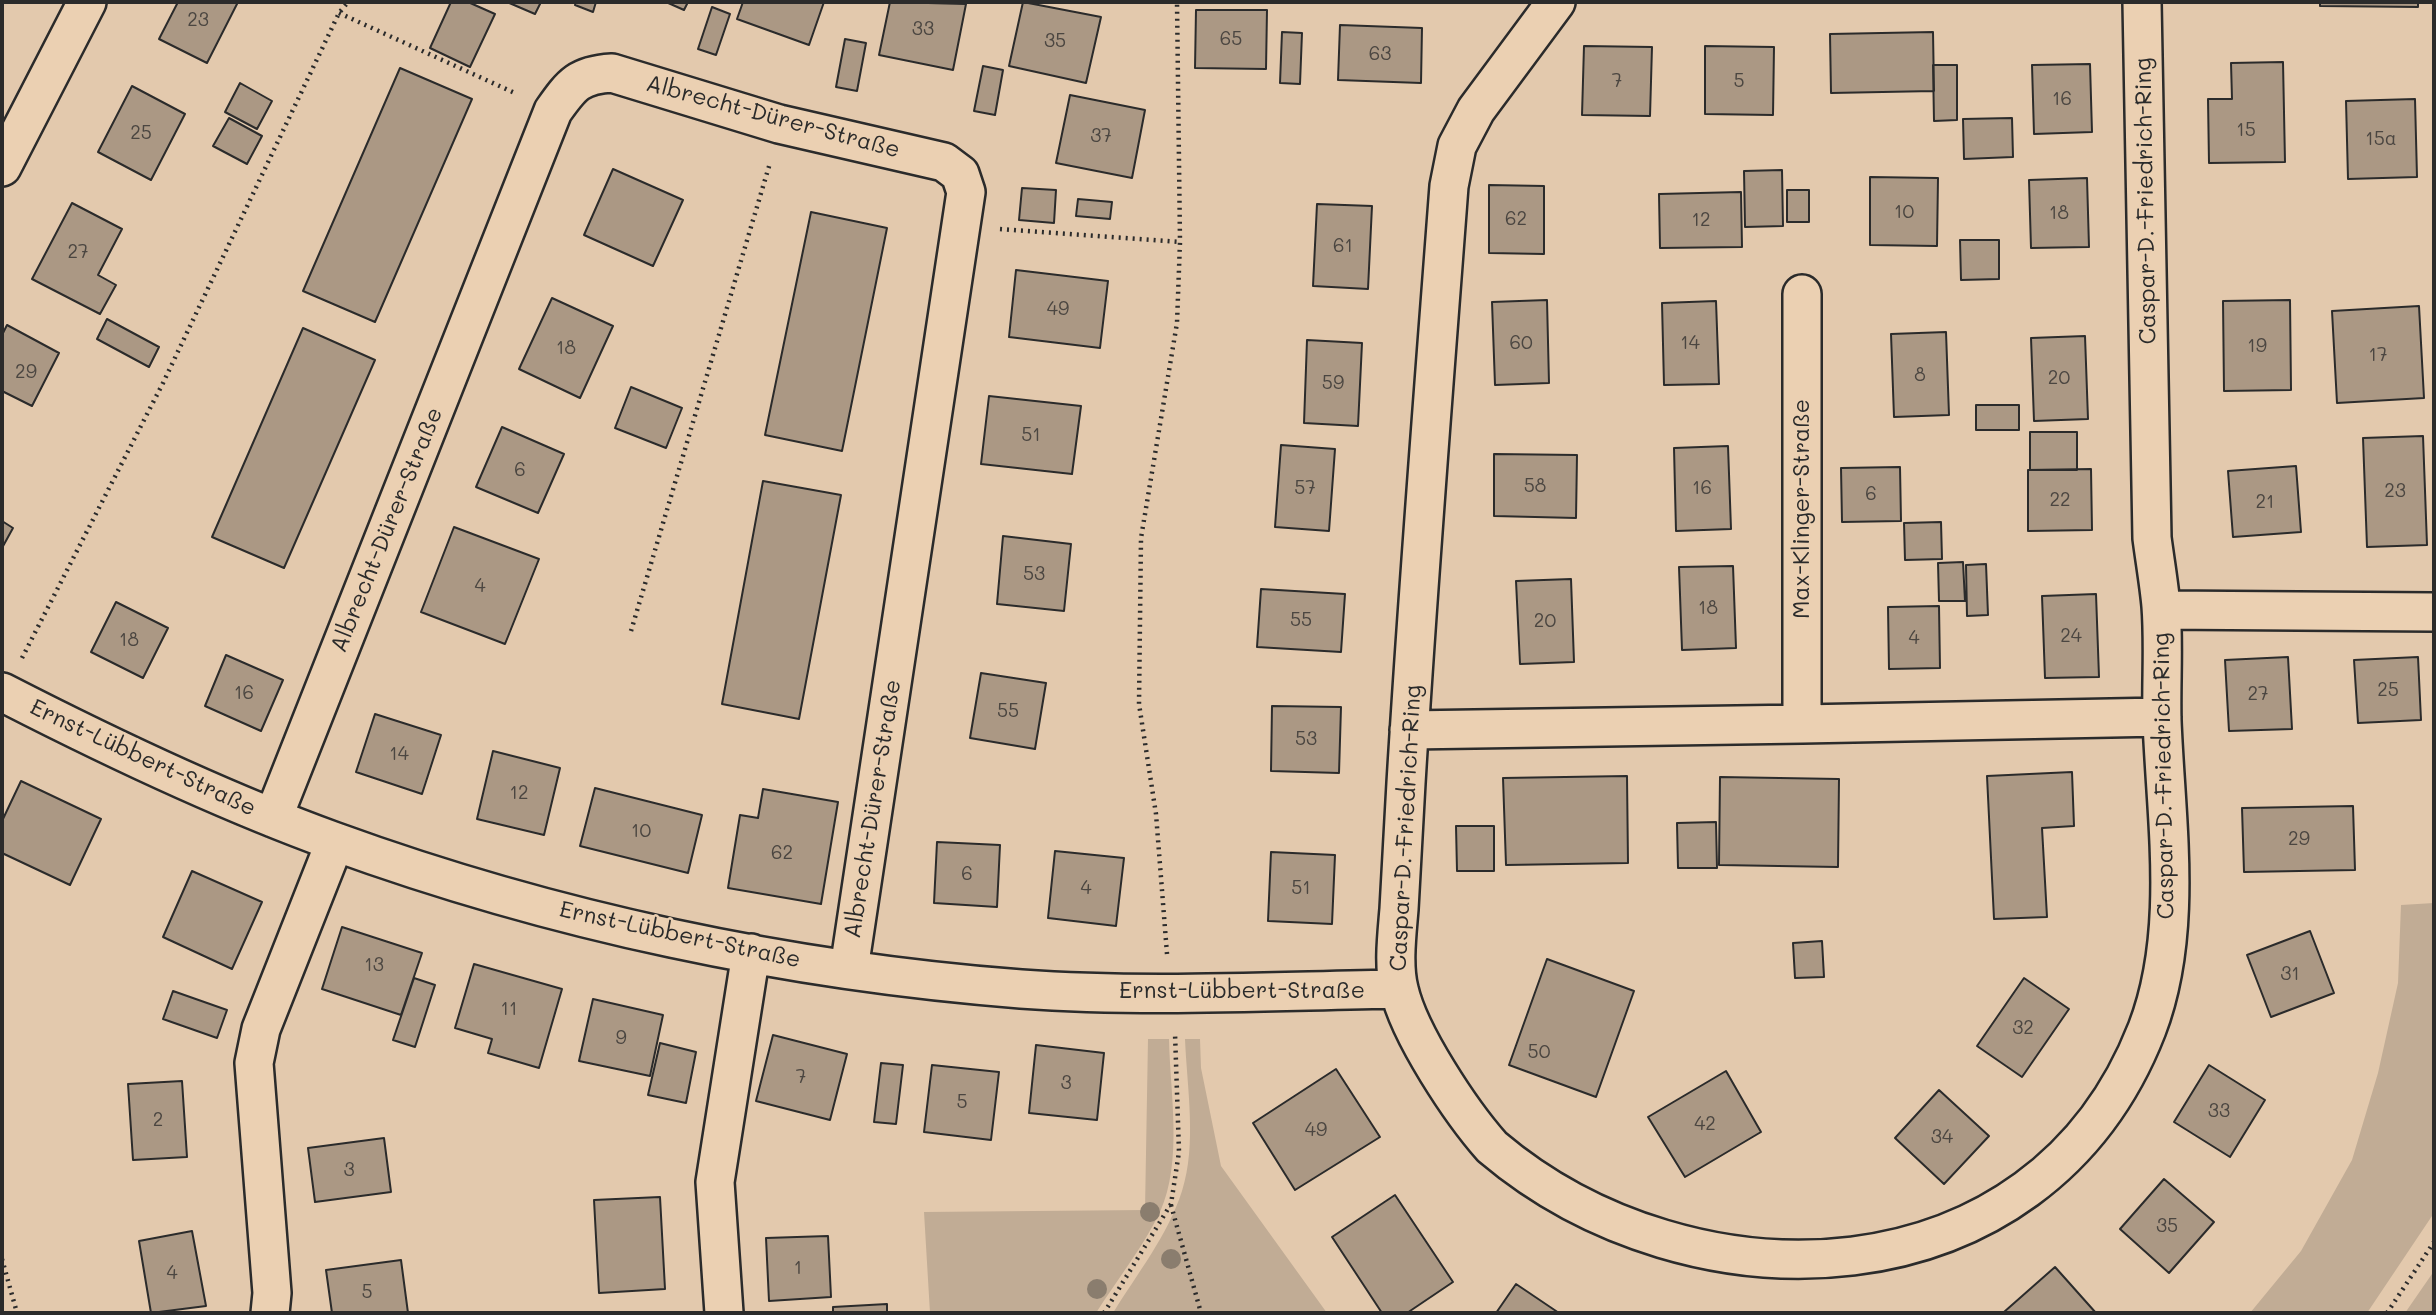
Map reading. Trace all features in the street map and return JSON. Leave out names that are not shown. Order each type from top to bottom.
[{"type":"street","points":[[2,167],[87,2]]},
{"type":"street","name":"Caspar-D.-Friedrich-Ring","points":[[1556,2],[1476,110],[1457,146],[1449,186],[1409,730],[1397,942],[1399,989],[1418,1033],[1463,1114],[1512,1169],[1573,1219],[1650,1261],[1728,1281],[1805,1285],[1877,1272],[1947,1250],[2010,1213],[2066,1163],[2113,1098],[2148,1027],[2166,948],[2169,862],[2162,717],[2162,610],[2152,538],[2142,2]]},
{"type":"street","name":"Albrecht-Dürer-Straße","points":[[273,818],[553,111],[570,88],[588,75],[612,73],[779,124],[944,162],[960,174],[966,192],[963,227],[849,970]]},
{"type":"street","name":"Max-Klinger-Straße","points":[[1802,294],[1802,724]]},
{"type":"street","name":"Caspar-D.-Friedrich-Ring","points":[[2162,610],[2434,612]]},
{"type":"street","name":"Ernst-Lübbert-Straße","points":[[3,693],[142,760],[273,818],[335,842],[481,889],[612,925],[849,970],[1021,989],[1171,993],[1399,989]]},
{"type":"street","points":[[1409,730],[2162,717]]},
{"type":"street","points":[[270,1313],[272,1293],[254,1063],[261,1029],[335,842]]},
{"type":"street","points":[[724,1313],[715,1182],[751,953]]},
{"type":"path","points":[[3,693],[163,383],[339,13],[348,2]]},
{"type":"path","points":[[1104,1313],[1171,1204],[1179,1152],[1177,1049],[1156,814],[1139,704],[1142,538],[1177,323],[1180,242],[1177,2]]},
{"type":"path","points":[[339,13],[553,111]]},
{"type":"path","points":[[631,631],[760,203],[779,124]]},
{"type":"path","points":[[963,227],[1180,242]]},
{"type":"path","points":[[1171,1204],[1201,1313]]},
{"type":"path","points":[[2387,1313],[2434,1242]]},
{"type":"path","points":[[2,1259],[17,1313]]},
{"type":"shaded area","points":[[2434,903],[2434,1213],[2367,1313],[2250,1313],[2301,1251],[2352,1160],[2378,1073],[2398,983],[2401,905]]},
{"type":"shaded area","points":[[1148,1039],[1169,1039],[1174,1127],[1171,1171],[1160,1212],[1138,1251],[1096,1313],[930,1313],[924,1212],[1145,1210]]},
{"type":"shaded area","points":[[1185,1039],[1200,1039],[1201,1068],[1221,1166],[1327,1313],[1113,1313],[1169,1223],[1187,1173],[1190,1135]]},
{"type":"shaded area","points":[[2434,1271],[2434,1313],[2405,1313]]},
{"type":"building","points":[[178,2],[238,2],[207,63],[159,39]]},
{"type":"building","points":[[451,2],[468,2],[495,14],[470,67],[430,48]]},
{"type":"building","points":[[507,2],[541,2],[535,14]]},
{"type":"building","points":[[576,2],[596,2],[593,12],[575,5]]},
{"type":"building","points":[[666,2],[688,2],[684,10]]},
{"type":"building","points":[[743,2],[824,2],[809,45],[737,19]]},
{"type":"building","points":[[890,2],[966,4],[953,70],[879,55]]},
{"type":"building","points":[[1023,2],[1101,17],[1086,83],[1009,66]]},
{"type":"building","points":[[2320,2],[2418,2],[2418,7],[2320,6]]},
{"type":"building","points":[[712,7],[730,14],[716,55],[698,49]]},
{"type":"building","points":[[1196,10],[1267,10],[1266,69],[1195,68]]},
{"type":"building","points":[[1340,25],[1422,28],[1421,83],[1338,80]]},
{"type":"building","points":[[1282,32],[1302,33],[1300,84],[1280,83]]},
{"type":"building","points":[[1933,32],[1934,91],[1831,93],[1830,34]]},
{"type":"building","points":[[845,39],[866,43],[857,91],[836,87]]},
{"type":"building","points":[[1584,46],[1652,47],[1650,116],[1582,115]]},
{"type":"building","points":[[1705,46],[1774,47],[1773,115],[1705,114]]},
{"type":"building","points":[[2283,62],[2285,162],[2209,163],[2208,99],[2232,99],[2231,63]]},
{"type":"building","points":[[2090,64],[2092,132],[2034,134],[2032,65]]},
{"type":"building","points":[[1933,65],[1957,65],[1957,120],[1934,121]]},
{"type":"building","points":[[983,66],[1003,70],[995,115],[974,111]]},
{"type":"building","points":[[400,68],[472,99],[375,322],[303,291]]},
{"type":"building","points":[[240,83],[272,101],[257,129],[225,112]]},
{"type":"building","points":[[132,86],[185,114],[151,180],[98,152]]},
{"type":"building","points":[[1070,95],[1145,110],[1132,178],[1056,163]]},
{"type":"building","points":[[2415,99],[2417,177],[2348,179],[2346,101]]},
{"type":"building","points":[[229,118],[262,136],[247,164],[213,146]]},
{"type":"building","points":[[2012,118],[2013,157],[1964,159],[1963,119]]},
{"type":"building","points":[[613,169],[683,200],[653,266],[584,235]]},
{"type":"building","points":[[1782,170],[1783,226],[1745,227],[1744,171]]},
{"type":"building","points":[[1870,177],[1938,178],[1937,246],[1870,245]]},
{"type":"building","points":[[2087,178],[2089,247],[2031,248],[2029,180]]},
{"type":"building","points":[[1489,185],[1544,186],[1544,254],[1489,253]]},
{"type":"building","points":[[1022,188],[1056,190],[1054,223],[1019,220]]},
{"type":"building","points":[[1787,190],[1809,190],[1809,222],[1787,222]]},
{"type":"building","points":[[1741,192],[1742,247],[1660,248],[1659,194]]},
{"type":"building","points":[[1078,199],[1112,202],[1110,219],[1076,216]]},
{"type":"building","points":[[72,203],[122,229],[98,275],[116,285],[100,314],[32,279]]},
{"type":"building","points":[[1317,204],[1372,206],[1368,289],[1313,286]]},
{"type":"building","points":[[811,212],[887,228],[842,451],[765,435]]},
{"type":"building","points":[[1960,240],[1999,240],[1999,279],[1961,280]]},
{"type":"building","points":[[1016,270],[1108,281],[1100,348],[1009,337]]},
{"type":"building","points":[[552,298],[613,326],[580,398],[519,369]]},
{"type":"building","points":[[1547,300],[1549,383],[1495,385],[1492,302]]},
{"type":"building","points":[[2290,300],[2291,390],[2224,391],[2223,301]]},
{"type":"building","points":[[1716,301],[1719,384],[1664,385],[1662,303]]},
{"type":"building","points":[[2419,306],[2424,398],[2337,403],[2332,311]]},
{"type":"building","points":[[107,319],[159,347],[149,367],[97,339]]},
{"type":"building","points":[[7,325],[59,353],[32,406],[2,391],[2,335]]},
{"type":"building","points":[[303,328],[375,360],[284,568],[212,537]]},
{"type":"building","points":[[1946,332],[1949,415],[1894,417],[1891,334]]},
{"type":"building","points":[[2085,336],[2088,419],[2034,421],[2031,338]]},
{"type":"building","points":[[1307,340],[1362,343],[1358,426],[1304,423]]},
{"type":"building","points":[[631,387],[682,408],[666,448],[615,428]]},
{"type":"building","points":[[989,396],[1081,406],[1072,474],[981,464]]},
{"type":"building","points":[[1976,405],[2019,405],[2019,430],[1976,430]]},
{"type":"building","points":[[502,427],[564,454],[538,513],[476,487]]},
{"type":"building","points":[[2030,432],[2077,432],[2077,470],[2030,470]]},
{"type":"building","points":[[2423,436],[2427,545],[2367,547],[2363,438]]},
{"type":"building","points":[[1281,445],[1335,449],[1329,531],[1275,527]]},
{"type":"building","points":[[1728,446],[1731,529],[1676,531],[1674,448]]},
{"type":"building","points":[[1494,454],[1577,455],[1576,518],[1494,516]]},
{"type":"building","points":[[2296,466],[2301,532],[2233,537],[2228,471]]},
{"type":"building","points":[[1900,467],[1901,521],[1842,522],[1841,468]]},
{"type":"building","points":[[2091,469],[2092,530],[2028,531],[2028,470]]},
{"type":"building","points":[[763,481],[841,495],[799,719],[722,704]]},
{"type":"building","points":[[2,521],[13,528],[2,548]]},
{"type":"building","points":[[1941,522],[1942,559],[1905,560],[1904,523]]},
{"type":"building","points":[[454,527],[539,559],[505,644],[421,612]]},
{"type":"building","points":[[1003,536],[1071,544],[1064,611],[997,604]]},
{"type":"building","points":[[1963,562],[1965,601],[1939,601],[1938,563]]},
{"type":"building","points":[[1986,564],[1988,615],[1967,616],[1966,565]]},
{"type":"building","points":[[1733,566],[1736,648],[1682,650],[1679,567]]},
{"type":"building","points":[[1571,579],[1574,662],[1520,664],[1516,581]]},
{"type":"building","points":[[1261,589],[1345,594],[1341,652],[1257,647]]},
{"type":"building","points":[[2096,594],[2099,677],[2045,678],[2042,596]]},
{"type":"building","points":[[116,602],[168,628],[143,678],[91,652]]},
{"type":"building","points":[[1939,606],[1940,668],[1889,669],[1888,607]]},
{"type":"building","points":[[226,655],[283,680],[261,731],[205,706]]},
{"type":"building","points":[[2288,657],[2292,729],[2229,731],[2225,660]]},
{"type":"building","points":[[2418,657],[2421,720],[2358,723],[2354,660]]},
{"type":"building","points":[[981,673],[1046,683],[1035,749],[970,738]]},
{"type":"building","points":[[1272,706],[1341,707],[1339,773],[1271,771]]},
{"type":"building","points":[[375,714],[441,735],[422,794],[356,772]]},
{"type":"building","points":[[493,751],[560,768],[544,835],[477,819]]},
{"type":"building","points":[[2072,772],[2074,826],[2042,828],[2047,917],[1994,919],[1987,776]]},
{"type":"building","points":[[1627,776],[1628,863],[1506,865],[1503,778]]},
{"type":"building","points":[[1720,777],[1839,779],[1838,867],[1719,865]]},
{"type":"building","points":[[21,781],[101,819],[70,885],[2,853],[2,821]]},
{"type":"building","points":[[595,788],[702,815],[688,873],[580,846]]},
{"type":"building","points":[[763,789],[838,802],[821,904],[728,888],[740,815],[758,818]]},
{"type":"building","points":[[2353,806],[2355,870],[2244,872],[2242,808]]},
{"type":"building","points":[[1716,822],[1717,868],[1678,868],[1677,823]]},
{"type":"building","points":[[1456,826],[1494,826],[1494,871],[1457,871]]},
{"type":"building","points":[[937,842],[1000,845],[997,907],[934,903]]},
{"type":"building","points":[[1055,851],[1124,858],[1116,926],[1048,918]]},
{"type":"building","points":[[1271,852],[1335,855],[1332,924],[1268,921]]},
{"type":"building","points":[[192,871],[262,902],[232,969],[163,937]]},
{"type":"building","points":[[342,927],[422,953],[401,1015],[322,989]]},
{"type":"building","points":[[2310,931],[2334,993],[2271,1017],[2247,955]]},
{"type":"building","points":[[1822,941],[1824,977],[1795,978],[1793,943]]},
{"type":"building","points":[[1547,959],[1634,991],[1596,1097],[1509,1065]]},
{"type":"building","points":[[474,964],[562,989],[539,1068],[488,1053],[492,1039],[455,1028]]},
{"type":"building","points":[[414,978],[435,985],[415,1047],[393,1040]]},
{"type":"building","points":[[2024,978],[2069,1009],[2022,1077],[1977,1046]]},
{"type":"building","points":[[173,991],[227,1010],[217,1038],[163,1019]]},
{"type":"building","points":[[593,999],[663,1015],[650,1076],[579,1061]]},
{"type":"building","points":[[773,1035],[847,1054],[830,1120],[756,1101]]},
{"type":"building","points":[[660,1043],[696,1052],[686,1103],[648,1095]]},
{"type":"building","points":[[1036,1045],[1104,1053],[1097,1120],[1029,1113]]},
{"type":"building","points":[[881,1063],[903,1065],[896,1124],[874,1122]]},
{"type":"building","points":[[932,1065],[999,1072],[991,1140],[924,1132]]},
{"type":"building","points":[[2209,1065],[2265,1100],[2230,1157],[2174,1122]]},
{"type":"building","points":[[1336,1069],[1380,1137],[1295,1190],[1253,1123]]},
{"type":"building","points":[[1726,1071],[1761,1132],[1685,1177],[1648,1117]]},
{"type":"building","points":[[182,1081],[187,1157],[133,1160],[128,1084]]},
{"type":"building","points":[[1939,1090],[1989,1136],[1944,1184],[1895,1138]]},
{"type":"building","points":[[384,1138],[391,1192],[315,1202],[308,1148]]},
{"type":"building","points":[[2164,1179],[2214,1222],[2169,1273],[2120,1229]]},
{"type":"building","points":[[1395,1195],[1453,1282],[1407,1313],[1382,1313],[1332,1237]]},
{"type":"building","points":[[660,1197],[665,1289],[599,1293],[594,1200]]},
{"type":"building","points":[[192,1231],[206,1306],[151,1313],[139,1241]]},
{"type":"building","points":[[828,1236],[831,1297],[769,1301],[766,1238]]},
{"type":"building","points":[[401,1260],[408,1313],[332,1313],[326,1270]]},
{"type":"building","points":[[2055,1267],[2096,1313],[2004,1312]]},
{"type":"building","points":[[1516,1284],[1559,1313],[1496,1313]]},
{"type":"building","points":[[887,1304],[887,1313],[833,1313],[833,1307]]}]
